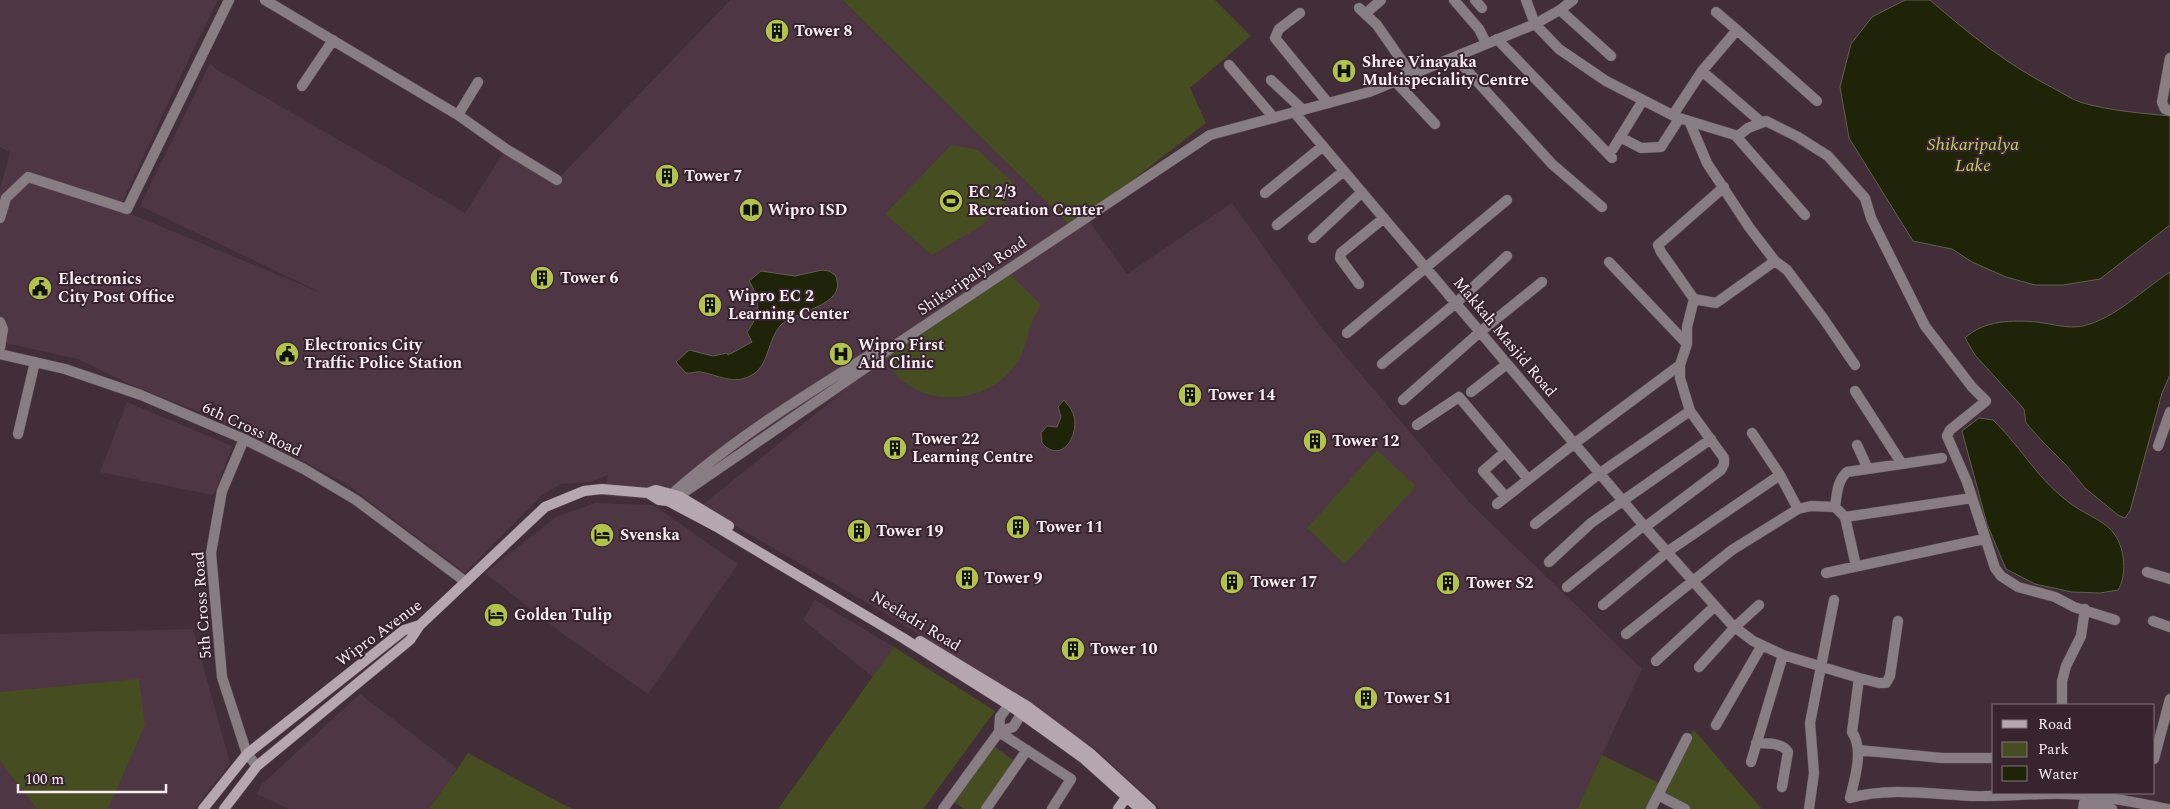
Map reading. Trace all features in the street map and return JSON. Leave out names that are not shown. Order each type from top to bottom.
[{"type":"main road","name":"Wipro Avenue","points":[[224,809],[257,766],[410,640],[420,625],[545,507],[584,490],[602,489],[648,493],[659,500],[671,499]]},
{"type":"main road","name":"Neeladri Road","points":[[671,499],[1025,710],[1144,808]]},
{"type":"main road","name":"Wipro Avenue","points":[[203,809],[247,754],[404,630],[420,625]]},
{"type":"main road","points":[[1118,809],[1129,794]]},
{"type":"street","points":[[0,218],[6,198],[28,177],[127,209],[229,0]]},
{"type":"street","points":[[265,0],[458,115],[506,149],[557,180]]},
{"type":"street","points":[[1381,0],[1362,11],[1377,25],[1411,74]]},
{"type":"street","points":[[1454,0],[1479,29],[1486,43]]},
{"type":"street","points":[[1475,0],[1482,8]]},
{"type":"street","points":[[1526,0],[1535,24],[1559,49],[1581,66],[1643,100],[1690,123],[1706,125],[1738,136],[1766,121],[1798,137],[1828,156],[1865,198],[1871,218],[1925,326],[1972,387],[1986,401],[1950,430],[1947,436],[1972,498],[1994,568],[2008,581],[2018,587],[2055,597],[2074,607],[2115,620]]},
{"type":"street","name":"Shikaripalya Road","points":[[671,499],[831,393],[878,360],[882,354],[1210,135],[1369,92],[1535,24],[1560,10],[1573,0]]},
{"type":"street","points":[[1560,10],[1611,56]]},
{"type":"street","points":[[1716,12],[1817,101]]},
{"type":"street","points":[[1300,13],[1278,29],[1275,38],[1328,103]]},
{"type":"street","points":[[1620,137],[1641,148],[1661,147],[1702,71],[1737,30]]},
{"type":"street","points":[[1497,39],[1612,154],[1620,137],[1643,100]]},
{"type":"street","points":[[302,86],[333,40]]},
{"type":"street","points":[[1454,56],[1552,164],[1602,206]]},
{"type":"street","points":[[2170,58],[2162,102],[2165,109],[2170,111]]},
{"type":"street","points":[[1229,65],[1274,118]]},
{"type":"street","points":[[1702,71],[1761,122]]},
{"type":"street","name":"Makkah Masjid Road","points":[[1271,80],[1299,111],[1323,146],[1507,364],[1692,581],[1734,627],[1762,645],[1783,655],[1879,683],[1886,682],[1890,676],[1898,621]]},
{"type":"street","points":[[1395,81],[1435,124]]},
{"type":"street","points":[[458,115],[478,82]]},
{"type":"street","points":[[1690,123],[1707,163],[1724,186],[1749,227],[1775,261],[1787,270],[1854,364]]},
{"type":"street","points":[[1735,134],[1805,214]]},
{"type":"street","points":[[1265,194],[1323,146]]},
{"type":"street","points":[[1278,225],[1344,171]]},
{"type":"street","points":[[1724,186],[1658,245],[1661,252],[1694,299],[1716,303],[1775,261]]},
{"type":"street","points":[[1312,238],[1362,192]]},
{"type":"street","points":[[1347,333],[1425,266],[1507,200]]},
{"type":"street","points":[[1359,284],[1340,258],[1341,253],[1384,218]]},
{"type":"street","points":[[1382,364],[1456,303],[1507,256]]},
{"type":"street","points":[[1608,262],[1687,344]]},
{"type":"street","points":[[1403,400],[1480,332],[1542,282]]},
{"type":"street","points":[[1566,587],[1721,470],[1724,464],[1724,458],[1690,411],[1683,392],[1680,365],[1687,344],[1687,327],[1694,299]]},
{"type":"street","points":[[0,322],[3,329],[0,348]]},
{"type":"street","name":"6th Cross Road","points":[[0,354],[65,369],[141,395],[244,439],[304,469],[356,500],[466,582]]},
{"type":"street","points":[[18,434],[35,362]]},
{"type":"street","points":[[1472,392],[1507,364]]},
{"type":"street","points":[[1497,504],[1680,365]]},
{"type":"street","points":[[1856,391],[1902,464]]},
{"type":"street","points":[[1417,425],[1458,397],[1528,480]]},
{"type":"street","points":[[1535,524],[1600,473],[1690,411]]},
{"type":"street","points":[[2158,446],[2170,412]]},
{"type":"street","points":[[1752,433],[1780,475],[1798,509]]},
{"type":"street","name":"5th Cross Road","points":[[244,439],[222,491],[210,553],[222,677],[247,754],[257,766]]},
{"type":"street","points":[[1549,562],[1591,523],[1711,439]]},
{"type":"street","points":[[1857,444],[1868,469]]},
{"type":"street","points":[[1505,452],[1483,471],[1506,497]]},
{"type":"street","points":[[1835,507],[1838,487],[1842,476],[1847,472],[1942,458]]},
{"type":"street","points":[[1603,605],[1667,552],[1780,475]]},
{"type":"street","points":[[1845,517],[1972,498]]},
{"type":"street","points":[[1626,634],[1732,550],[1798,509],[1811,506],[1835,507],[1845,517],[1856,566]]},
{"type":"street","points":[[1826,572],[1984,539]]},
{"type":"street","points":[[2147,572],[2170,579]]},
{"type":"street","points":[[1809,809],[1814,773],[1810,723],[1834,600]]},
{"type":"street","points":[[1699,667],[1734,627],[1759,605]]},
{"type":"street","points":[[1656,661],[1715,606]]},
{"type":"street","points":[[2062,704],[2062,681],[2066,666],[2081,636],[2084,609]]},
{"type":"street","points":[[2153,621],[2170,627]]},
{"type":"street","points":[[1716,725],[1762,645]]},
{"type":"street","points":[[1751,762],[1783,655]]},
{"type":"street","points":[[1849,809],[1855,780],[1858,750],[1858,740],[1852,732],[1859,678]]},
{"type":"street","points":[[2155,755],[2170,699]]},
{"type":"street","points":[[943,809],[999,732],[1000,717],[1011,701]]},
{"type":"street","points":[[999,732],[1013,727],[1025,710]]},
{"type":"street","points":[[999,732],[1071,779],[1052,809]]},
{"type":"street","points":[[1651,809],[1687,738]]},
{"type":"street","points":[[1756,743],[1781,745],[1786,748],[1788,752],[1782,787]]},
{"type":"street","points":[[986,809],[1027,750]]},
{"type":"street","points":[[1858,750],[1942,758],[1992,758]]},
{"type":"street","points":[[1850,798],[1865,793],[1889,791],[1973,796],[2036,794]]},
{"type":"street","points":[[2074,794],[2094,800],[2112,809]]},
{"type":"street","points":[[2142,804],[2145,794]]},
{"type":"street","points":[[1658,795],[1685,809]]},
{"type":"street","points":[[2079,809],[2081,795]]},
{"type":"street","points":[[2094,800],[2142,804],[2154,808],[2168,809]]},
{"type":"shaded area","points":[[0,0],[218,0],[119,209],[324,294],[140,206],[210,63],[216,69],[465,213],[506,149],[557,180],[730,0],[842,0],[1072,227],[1087,218],[1127,274],[1232,203],[1321,327],[1469,502],[1642,669],[1577,809],[1160,809],[1092,746],[1079,739],[1046,714],[874,607],[701,506],[843,392],[668,501],[604,496],[608,475],[590,482],[561,484],[541,496],[465,573],[345,483],[305,462],[202,413],[127,383],[78,359],[5,343],[0,331],[0,189],[10,152],[0,147]]},
{"type":"shaded area","points":[[127,402],[232,446],[216,490],[212,495],[100,472]]},
{"type":"shaded area","points":[[595,503],[653,505],[738,564],[648,694],[563,634],[485,573],[556,517]]},
{"type":"shaded area","points":[[815,600],[894,647],[873,677],[803,620]]},
{"type":"shaded area","points":[[193,629],[230,763],[195,809],[0,809],[0,634]]},
{"type":"shaded area","points":[[360,694],[457,768],[429,809],[289,809],[257,794],[261,785]]},
{"type":"green space","points":[[842,0],[1215,0],[1251,36],[1190,88],[1206,123],[1072,227]]},
{"type":"green space","name":"EC 2/3 Recreation Center","points":[[951,145],[978,150],[1019,188],[981,226],[932,255],[885,214]]},
{"type":"green space","points":[[1009,269],[1014,278],[1041,305],[1033,320],[1021,356],[1007,374],[994,385],[979,392],[963,396],[946,397],[930,395],[914,389],[900,379],[884,353]]},
{"type":"green space","points":[[1377,450],[1416,486],[1345,564],[1307,528]]},
{"type":"green space","points":[[894,647],[995,711],[923,809],[778,809]]},
{"type":"green space","points":[[139,679],[145,725],[108,809],[37,809],[0,761],[0,692]]},
{"type":"green space","points":[[1694,730],[1762,809],[1685,809],[1658,795],[1651,809],[1577,809],[1602,755],[1663,785],[1687,738]]},
{"type":"green space","points":[[992,745],[1016,762],[983,809],[964,809],[953,802]]},
{"type":"green space","points":[[468,753],[564,805],[573,809],[429,809]]},
{"type":"water","name":"Shikaripalya Lake","points":[[1905,0],[1930,0],[2006,60],[2076,100],[2115,110],[2170,116],[2170,225],[2100,279],[2063,285],[2035,285],[2006,277],[1972,262],[1952,249],[1913,241],[1849,138],[1840,87],[1851,44],[1872,17]]},
{"type":"water","points":[[822,270],[829,271],[835,275],[838,285],[835,293],[819,306],[782,324],[773,337],[765,359],[757,372],[738,380],[701,372],[686,373],[676,362],[689,350],[713,356],[727,353],[728,355],[752,342],[747,332],[757,313],[757,301],[756,294],[749,281],[761,271],[795,276]]},
{"type":"water","points":[[2170,272],[2170,375],[2162,393],[2130,511],[2125,518],[2118,515],[2085,488],[2026,423],[2024,409],[1975,355],[1965,338],[1981,328],[1999,322],[2028,321],[2060,326],[2083,326],[2107,317]]},
{"type":"water","points":[[1064,400],[1073,413],[1074,429],[1068,444],[1063,449],[1056,451],[1049,449],[1042,443],[1041,433],[1047,426],[1057,427],[1061,417],[1058,407]]},
{"type":"water","points":[[1979,418],[1993,420],[2050,486],[2074,506],[2102,522],[2111,530],[2121,548],[2124,562],[2123,577],[2118,590],[2100,593],[2072,592],[2035,584],[2006,569],[1987,524],[1962,431]]},
{"type":"place","name":"Tower 8","points":[[777,31]]},
{"type":"place","name":"Shree Vinayaka Multispeciality Centre","points":[[1344,71]]},
{"type":"place","name":"Tower 7","points":[[667,176]]},
{"type":"place","name":"EC 2/3 Recreation Center","points":[[951,201]]},
{"type":"place","name":"Wipro ISD","points":[[751,210]]},
{"type":"place","name":"Tower 6","points":[[542,278]]},
{"type":"place","name":"Electronics City Post Office","points":[[40,288]]},
{"type":"place","name":"Wipro EC 2 Learning Center","points":[[710,305]]},
{"type":"place","name":"Electronics City Traffic Police Station","points":[[287,354]]},
{"type":"place","name":"Wipro First Aid Clinic","points":[[841,354]]},
{"type":"place","name":"Tower 14","points":[[1190,395]]},
{"type":"place","name":"Tower 12","points":[[1315,441]]},
{"type":"place","name":"Tower 22 Learning Centre","points":[[895,448]]},
{"type":"place","name":"Tower 11","points":[[1018,527]]},
{"type":"place","name":"Tower 19","points":[[859,531]]},
{"type":"place","name":"Svenska","points":[[602,535]]},
{"type":"place","name":"Tower 9","points":[[967,578]]},
{"type":"place","name":"Tower 17","points":[[1232,582]]},
{"type":"place","name":"Tower S2","points":[[1448,583]]},
{"type":"place","name":"Golden Tulip","points":[[496,615]]},
{"type":"place","name":"Tower 10","points":[[1073,649]]},
{"type":"place","name":"Tower S1","points":[[1366,698]]}]
